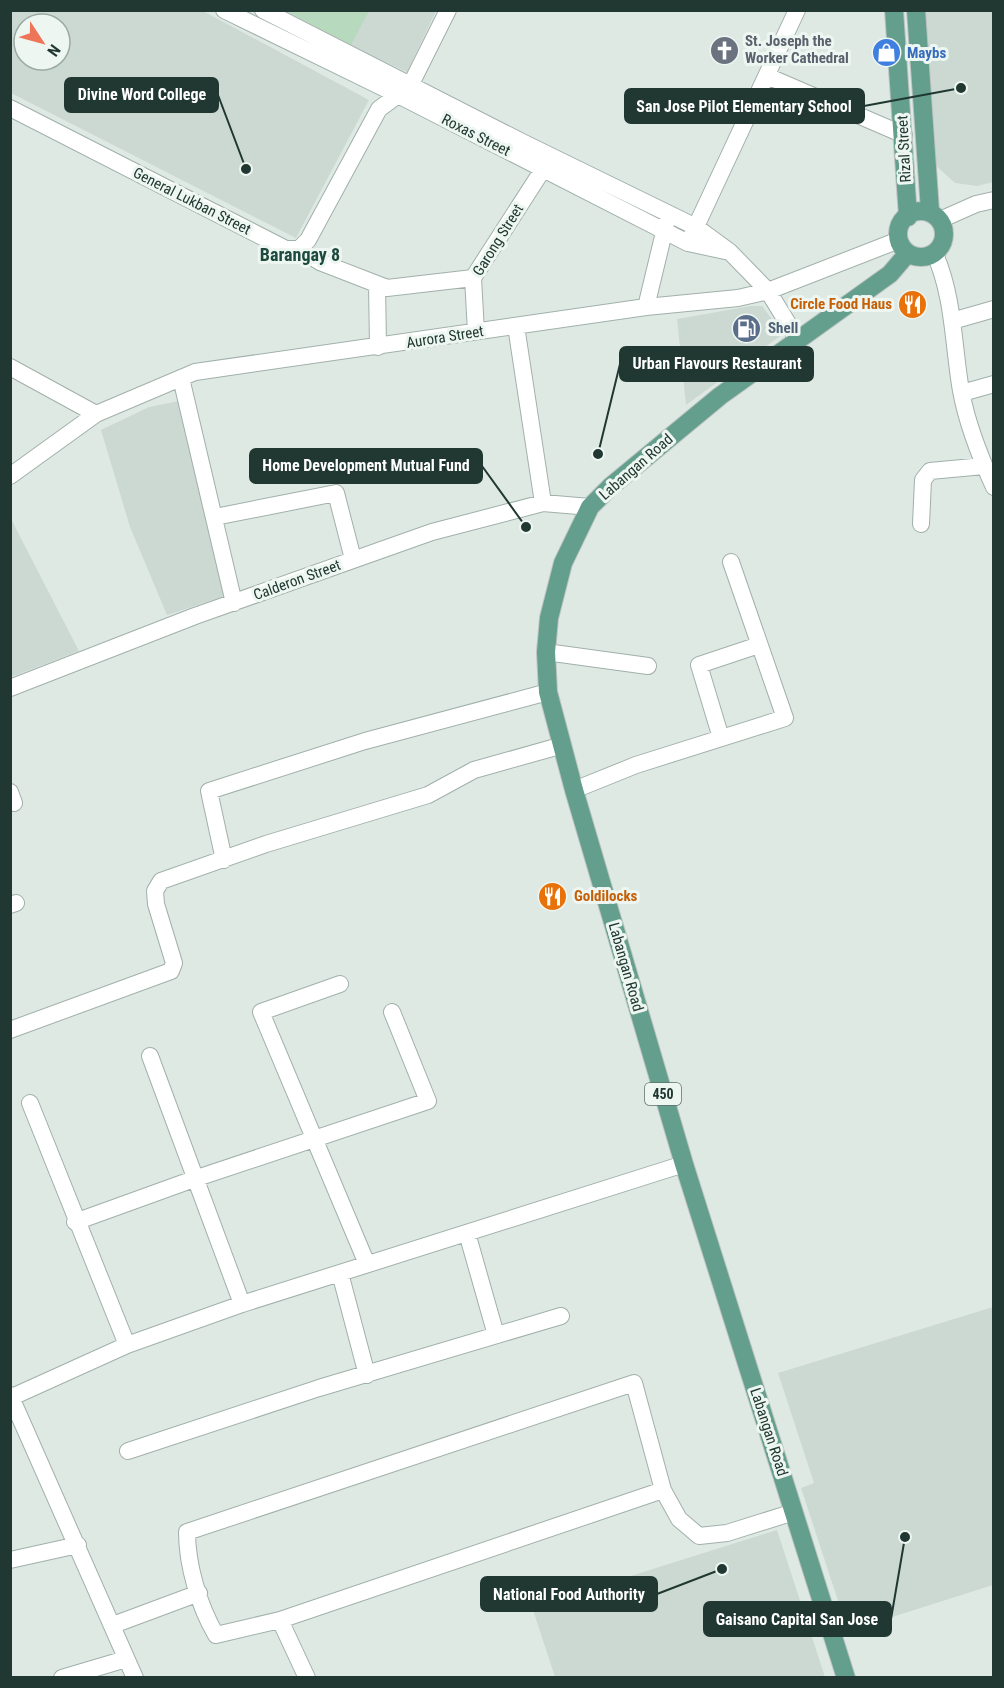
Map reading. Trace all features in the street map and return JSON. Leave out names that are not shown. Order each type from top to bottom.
[{"type":"main road","name":"Rizal Street","points":[[894,10],[908,217]]},
{"type":"main road","name":"Rizal Street","points":[[916,10],[935,216]]},
{"type":"main road","points":[[919,212],[935,216],[944,234],[939,247],[934,252],[921,256],[904,247],[900,224],[919,212]]},
{"type":"main road","name":"Labangan Road","points":[[846,1677],[684,1164],[574,790],[548,692],[546,652],[549,618],[560,572],[575,535],[590,507],[610,487],[720,396],[890,274],[904,247]]},
{"type":"street","name":"Roxas Street","points":[[224,10],[404,91],[547,162],[696,226],[730,252],[768,291],[798,340]]},
{"type":"street","name":"Roxas Street","points":[[262,10],[404,91]]},
{"type":"street","points":[[299,249],[308,240],[379,109],[404,91],[448,10]]},
{"type":"street","points":[[688,243],[797,10]]},
{"type":"street","points":[[767,76],[904,135]]},
{"type":"street","name":"General Lukban Street","points":[[10,108],[286,249],[299,249],[320,262],[377,284],[396,289],[473,278]]},
{"type":"street","name":"Roxas Street","points":[[547,162],[664,232],[688,243],[730,252]]},
{"type":"street","name":"Garong Street","points":[[476,332],[473,278],[547,162]]},
{"type":"street","points":[[935,216],[993,200]]},
{"type":"street","points":[[646,307],[669,214]]},
{"type":"street","name":"Aurora Street","points":[[10,476],[96,414],[195,372],[646,307],[738,298],[768,291],[904,247]]},
{"type":"street","points":[[934,252],[942,269],[962,393],[984,466],[993,487]]},
{"type":"street","points":[[377,284],[378,347]]},
{"type":"street","points":[[952,321],[993,309]]},
{"type":"street","points":[[516,326],[543,503]]},
{"type":"street","points":[[10,367],[96,414]]},
{"type":"street","points":[[181,378],[234,603]]},
{"type":"street","points":[[962,393],[993,384]]},
{"type":"street","points":[[921,524],[923,480],[930,471],[984,466]]},
{"type":"street","points":[[215,517],[336,493],[353,559]]},
{"type":"street","name":"Calderon Street","points":[[10,688],[353,559],[432,532],[543,503],[590,507]]},
{"type":"street","points":[[574,790],[636,765],[785,718],[731,562]]},
{"type":"street","points":[[721,738],[699,665],[759,645]]},
{"type":"street","points":[[546,652],[648,666]]},
{"type":"street","points":[[224,860],[210,791],[365,741],[548,692]]},
{"type":"street","points":[[10,1030],[171,971],[174,963],[156,904],[155,891],[161,881],[266,844],[428,795],[474,770],[563,745]]},
{"type":"street","points":[[340,984],[261,1012],[367,1264]]},
{"type":"street","points":[[75,1222],[194,1179],[428,1101],[392,1012]]},
{"type":"street","points":[[150,1056],[242,1304]]},
{"type":"street","points":[[30,1103],[75,1222],[127,1345]]},
{"type":"street","points":[[135,1677],[11,1396],[127,1345],[242,1304],[684,1164]]},
{"type":"street","points":[[467,1233],[496,1335]]},
{"type":"street","points":[[340,1273],[367,1375]]},
{"type":"street","points":[[128,1451],[561,1316]]},
{"type":"street","points":[[663,1490],[280,1620],[216,1635],[207,1620],[187,1551],[187,1532],[634,1383],[663,1490],[679,1519],[699,1536],[727,1533],[794,1512]]},
{"type":"street","points":[[10,1560],[78,1545]]},
{"type":"street","points":[[112,1625],[199,1593]]},
{"type":"street","points":[[280,1620],[307,1677]]},
{"type":"street","points":[[62,1677],[126,1659]]},
{"type":"shaded area","points":[[10,11],[203,11],[369,100],[296,238],[11,93]]},
{"type":"shaded area","points":[[274,11],[436,11],[407,72]]},
{"type":"shaded area","points":[[922,11],[993,11],[993,182],[977,186],[955,183],[935,165]]},
{"type":"shaded area","points":[[762,306],[783,334],[686,405],[677,319]]},
{"type":"shaded area","points":[[179,401],[225,596],[167,615],[130,527],[101,430],[149,407]]},
{"type":"shaded area","points":[[10,517],[79,651],[11,677],[10,677]]},
{"type":"shaded area","points":[[993,1307],[993,1585],[848,1631],[801,1488],[814,1483],[778,1373]]},
{"type":"shaded area","points":[[777,1530],[825,1677],[555,1677],[532,1607]]},
{"type":"green space","points":[[286,11],[369,11],[351,45]]},
{"type":"place","name":"St. Joseph the Worker Cathedral","points":[[724,50]]},
{"type":"place","name":"Maybs","points":[[886,53]]},
{"type":"place","name":"San Jose Pilot Elementary School","points":[[961,88]]},
{"type":"place","name":"Divine Word College","points":[[246,169]]},
{"type":"place","name":"Circle Food Haus","points":[[913,304]]},
{"type":"place","name":"Shell","points":[[747,328]]},
{"type":"place","name":"Urban Flavours Restaurant","points":[[598,454]]},
{"type":"place","name":"Home Development Mutual Fund","points":[[526,527]]},
{"type":"place","name":"Goldilocks","points":[[553,896]]},
{"type":"place","name":"Gaisano Capital San Jose","points":[[905,1537]]},
{"type":"place","name":"National Food Authority","points":[[722,1569]]},
{"type":"district","name":"Barangay 8","points":[[300,255]]}]
